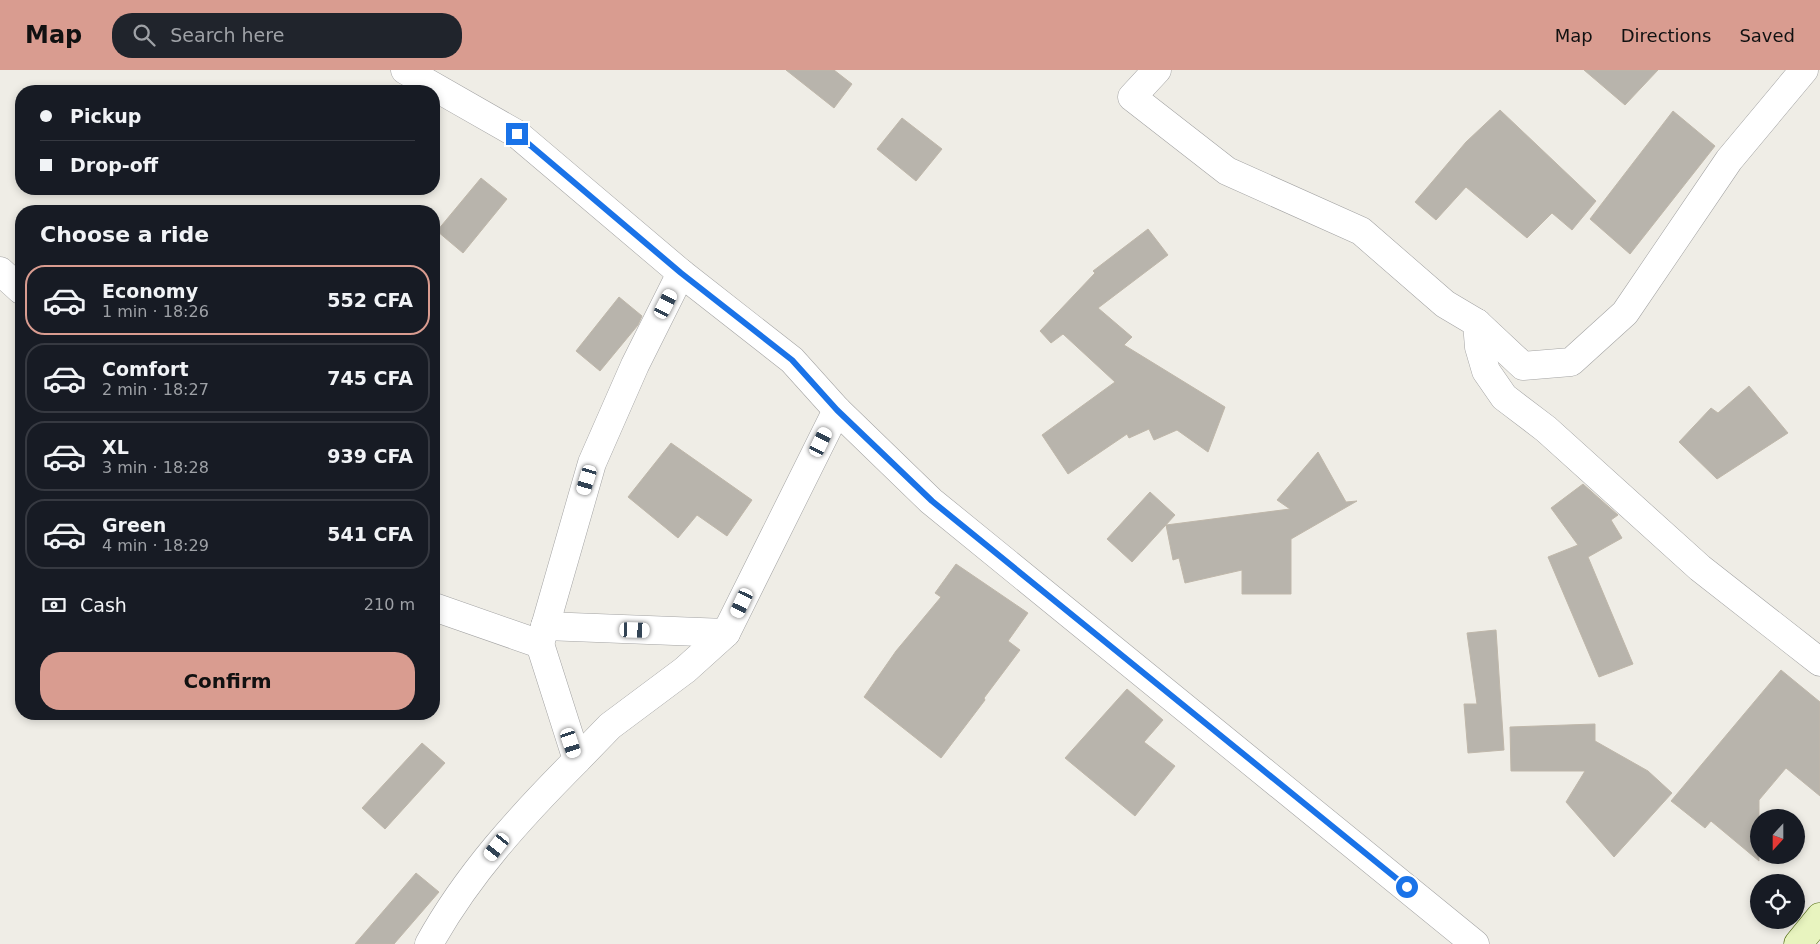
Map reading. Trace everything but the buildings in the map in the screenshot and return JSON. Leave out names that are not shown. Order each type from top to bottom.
[{"type":"street","points":[[405,70],[431,85]]},
{"type":"street","points":[[1157,70],[1132,97],[1227,171],[1361,231],[1445,304],[1477,323],[1523,366],[1571,362],[1625,312],[1729,160],[1804,70]]},
{"type":"street","points":[[440,90],[517,134],[681,273],[792,360],[837,410],[932,501],[1475,944]]},
{"type":"street","points":[[0,271],[15,285]]},
{"type":"street","points":[[576,760],[542,635],[592,463],[635,365],[681,273]]},
{"type":"street","points":[[1477,323],[1479,347],[1486,371],[1504,397],[1546,430],[1700,568],[1820,662]]},
{"type":"street","points":[[429,944],[448,910],[521,816],[610,726],[685,670],[726,633],[837,410]]},
{"type":"street","points":[[440,609],[542,635],[726,633]]},
{"type":"street","points":[[1798,944],[1820,916]]},
{"type":"route","points":[[517,134],[681,273],[792,360],[837,410],[932,501],[1407,887]]}]
